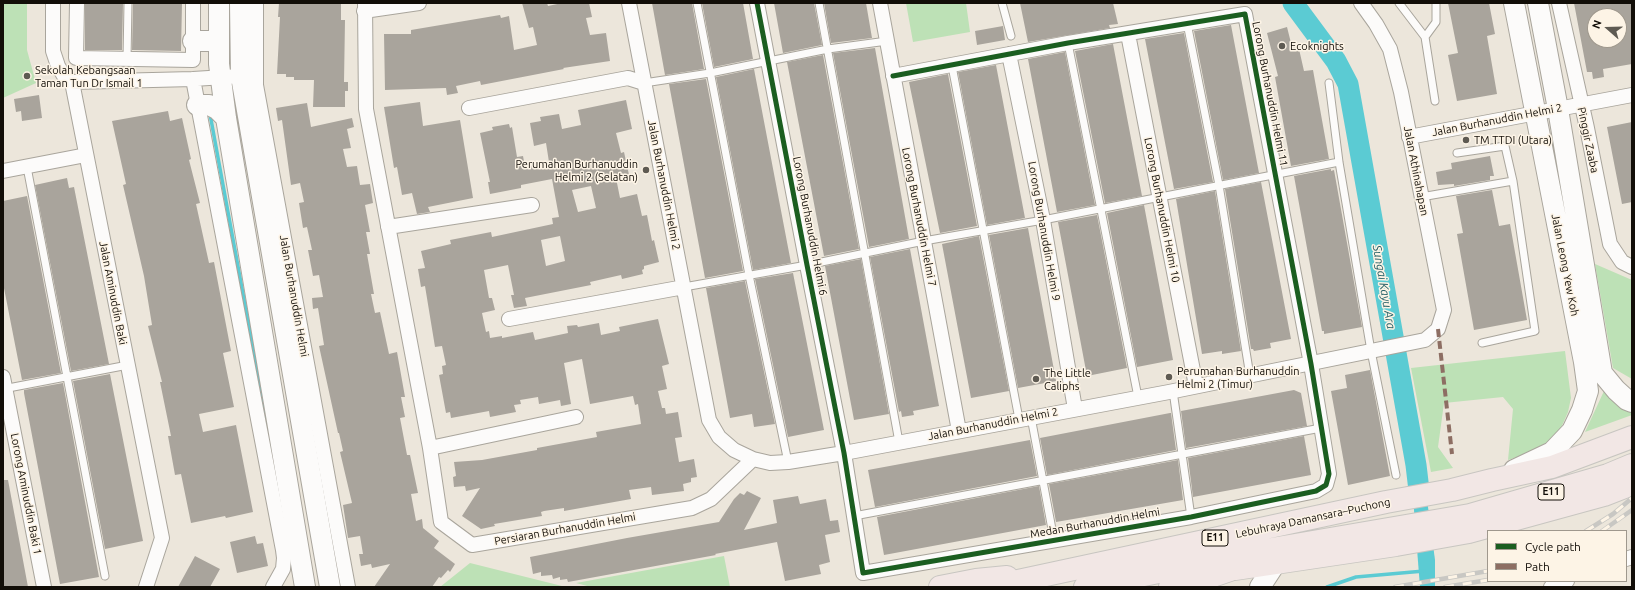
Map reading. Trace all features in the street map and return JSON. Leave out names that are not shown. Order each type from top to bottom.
[{"type":"highway","name":"Lebuhraya Damansara–Puchong","points":[[990,587],[1044,574],[1386,502],[1452,490],[1552,467],[1632,437]]},
{"type":"highway","name":"E11","points":[[1469,524],[1608,475],[1632,465]]},
{"type":"highway","points":[[1123,578],[1145,580],[1275,564],[1397,536],[1469,524],[1604,495],[1632,484]]},
{"type":"highway","name":"Lebuhraya Damansara–Puchong","points":[[1085,587],[1123,578],[1266,550],[1397,536]]},
{"type":"highway","points":[[1170,587],[1198,581],[1230,570]]},
{"type":"highway","points":[[940,587],[976,580],[1044,574]]},
{"type":"main road","points":[[219,3],[220,77],[226,118],[305,587]]},
{"type":"main road","name":"Jalan Burhanuddin Helmi","points":[[240,3],[241,76],[330,587]]},
{"type":"main road","name":"Jalan Leong Yew Koh","points":[[1492,480],[1552,452],[1572,431],[1582,410],[1588,391],[1584,362],[1514,3]]},
{"type":"main road","name":"Jalan Leong Yew Koh","points":[[1538,3],[1558,109],[1602,373],[1616,390],[1627,400],[1632,402]]},
{"type":"main road","points":[[193,51],[219,41]]},
{"type":"main road","points":[[197,105],[209,105],[217,109],[226,118]]},
{"type":"main road","points":[[1260,587],[1275,564]]},
{"type":"street","points":[[53,3],[53,51],[58,66],[64,76],[72,82],[193,79],[241,76]]},
{"type":"street","points":[[77,3],[76,58],[127,59],[193,51],[193,3]]},
{"type":"street","name":"Jalan Burhanuddin Helmi","points":[[256,3],[256,85],[348,587]]},
{"type":"street","name":"Persiaran Burhanuddin Helmi","points":[[419,3],[364,7],[366,109],[430,448],[441,522],[472,545],[692,508],[711,499],[753,460]]},
{"type":"street","name":"Jalan Burhanuddin Helmi 2","points":[[629,3],[709,420],[719,438],[734,450],[753,460],[770,463],[788,462],[844,453],[1173,391],[1425,340]]},
{"type":"street","name":"Lorong Burhanuddin Helmi 6","points":[[757,3],[844,453]]},
{"type":"street","name":"Lorong Burhanuddin Helmi 7","points":[[880,3],[958,431]]},
{"type":"street","name":"Jalan Athinahapan","points":[[1361,3],[1376,24],[1390,49],[1401,92],[1444,310],[1438,329],[1425,340]]},
{"type":"street","name":"Pinggir Zaaba","points":[[1559,3],[1610,244],[1622,262],[1632,267]]},
{"type":"street","name":"Lorong Burhanuddin Helmi 11","points":[[893,76],[1068,43],[1245,14],[1310,364]]},
{"type":"street","name":"Lorong Burhanuddin Helmi 10","points":[[1128,34],[1196,386]]},
{"type":"street","name":"Lorong Burhanuddin Helmi 9","points":[[1009,54],[1043,220],[1075,409]]},
{"type":"street","points":[[127,59],[128,80]]},
{"type":"street","points":[[469,108],[628,78],[644,83]]},
{"type":"street","points":[[193,79],[284,558],[283,569],[273,587]]},
{"type":"street","name":"Jalan Aminuddin Baki","points":[[72,82],[162,538],[146,587]]},
{"type":"street","name":"Jalan Burhanuddin Helmi 2","points":[[1409,137],[1632,95]]},
{"type":"street","points":[[3,171],[86,155]]},
{"type":"street","points":[[388,227],[532,205]]},
{"type":"street","points":[[509,318],[684,287]]},
{"type":"street","name":"Medan Burhanuddin Helmi","points":[[844,453],[864,573],[1191,517],[1316,491],[1326,485],[1329,474],[1310,364]]},
{"type":"street","name":"Lorong Aminuddin Baki 1","points":[[4,385],[44,587]]},
{"type":"street","points":[[430,448],[576,417]]},
{"type":"street","points":[[1551,587],[1564,582]]},
{"type":"lane","points":[[127,59],[128,3]]},
{"type":"lane","points":[[696,3],[748,275],[788,462]]},
{"type":"lane","points":[[819,3],[899,442]]},
{"type":"lane","points":[[1002,3],[1010,36]]},
{"type":"lane","points":[[1398,3],[1425,37],[1434,101]]},
{"type":"lane","points":[[1425,37],[1436,22],[1436,3]]},
{"type":"lane","points":[[1187,24],[1219,185],[1250,376]]},
{"type":"lane","points":[[644,83],[710,73],[828,49],[887,41]]},
{"type":"lane","points":[[1068,43],[1138,397]]},
{"type":"lane","points":[[952,66],[983,231],[1025,418],[1042,480],[1054,540]]},
{"type":"lane","points":[[1328,84],[1339,162],[1378,350],[1396,474]]},
{"type":"lane","points":[[1457,153],[1505,146],[1513,181],[1535,330],[1482,343]]},
{"type":"lane","points":[[684,287],[1043,220],[1339,162]]},
{"type":"lane","points":[[26,167],[105,576]]},
{"type":"lane","points":[[1421,197],[1513,181]]},
{"type":"lane","points":[[4,385],[67,376],[128,364]]},
{"type":"lane","points":[[1173,391],[1181,456],[1191,517]]},
{"type":"lane","points":[[854,516],[1042,480],[1181,456],[1321,428]]},
{"type":"green space","points":[[3,3],[27,3],[27,50],[36,83],[3,98]]},
{"type":"green space","points":[[906,3],[966,3],[970,32],[913,42]]},
{"type":"green space","points":[[1595,264],[1632,280],[1632,379],[1613,368]]},
{"type":"green space","points":[[1565,351],[1571,398],[1568,412],[1561,428],[1549,441],[1532,452],[1508,460],[1513,409],[1503,397],[1444,403],[1438,447],[1453,468],[1431,472],[1411,368]]},
{"type":"green space","points":[[1604,391],[1632,405],[1632,415],[1585,432]]},
{"type":"green space","points":[[724,556],[730,587],[591,587],[576,583]]},
{"type":"green space","points":[[470,563],[566,587],[440,587]]},
{"type":"water","points":[[1423,469],[1435,560],[1435,587],[1420,587],[1411,472]]},
{"type":"building","points":[[85,3],[123,3],[122,50],[85,50]]},
{"type":"building","points":[[133,3],[182,3],[181,51],[132,50]]},
{"type":"building","points":[[279,3],[341,3],[341,20],[345,20],[344,82],[348,82],[348,91],[345,91],[345,107],[313,107],[314,80],[294,80],[294,77],[286,77],[286,74],[277,74],[280,17],[278,17]]},
{"type":"building","points":[[522,3],[547,3],[548,6],[562,3],[589,3],[592,17],[586,18],[590,35],[606,33],[610,61],[563,68],[564,69],[481,85],[480,81],[456,86],[458,93],[447,95],[446,88],[385,90],[384,34],[411,34],[411,30],[500,15],[501,18],[509,16],[514,50],[537,45],[533,27],[529,28]]},
{"type":"building","points":[[652,3],[692,3],[704,69],[665,75]]},
{"type":"building","points":[[702,3],[743,3],[753,59],[714,67]]},
{"type":"building","points":[[774,3],[814,3],[822,45],[783,53]]},
{"type":"building","points":[[824,3],[866,3],[872,38],[831,43]]},
{"type":"building","points":[[1020,3],[1113,3],[1118,24],[1109,25],[1110,28],[1028,42]]},
{"type":"building","points":[[1448,3],[1489,3],[1495,34],[1487,36],[1497,94],[1457,101],[1448,55],[1458,53]]},
{"type":"building","points":[[1574,3],[1632,3],[1632,64],[1603,69],[1604,77],[1593,79],[1592,72],[1587,72]]},
{"type":"building","points":[[1231,25],[1259,173],[1223,180],[1194,31]]},
{"type":"building","points":[[1003,26],[1005,40],[977,45],[975,31]]},
{"type":"building","points":[[1287,27],[1291,43],[1294,42],[1296,50],[1299,49],[1304,71],[1313,70],[1329,159],[1291,166],[1275,77],[1278,76],[1267,33]]},
{"type":"building","points":[[1184,33],[1213,182],[1174,189],[1145,39]]},
{"type":"building","points":[[1113,44],[1142,196],[1105,203],[1075,51]]},
{"type":"building","points":[[875,48],[909,239],[869,247],[833,53]]},
{"type":"building","points":[[1065,52],[1095,205],[1057,212],[1028,59]]},
{"type":"building","points":[[823,55],[859,249],[824,256],[787,62]]},
{"type":"building","points":[[996,65],[1025,218],[987,225],[958,72]]},
{"type":"building","points":[[754,69],[791,263],[753,270],[716,77]]},
{"type":"building","points":[[948,74],[977,226],[940,233],[909,82]]},
{"type":"building","points":[[706,79],[743,271],[705,278],[669,84]]},
{"type":"building","points":[[39,95],[42,118],[22,121],[21,111],[16,112],[14,99]]},
{"type":"building","points":[[626,100],[632,129],[616,133],[621,153],[624,152],[629,175],[616,178],[620,198],[637,194],[642,216],[647,215],[652,241],[654,240],[659,262],[644,266],[644,269],[642,270],[643,274],[622,279],[621,275],[590,282],[591,285],[525,298],[527,306],[514,308],[511,295],[514,295],[508,265],[484,270],[489,298],[492,298],[495,310],[482,313],[486,332],[489,331],[490,338],[502,336],[502,338],[533,332],[535,340],[568,333],[567,326],[577,325],[578,327],[599,323],[601,335],[620,331],[619,327],[658,319],[669,364],[662,366],[667,389],[658,391],[662,408],[665,408],[666,414],[678,412],[682,437],[675,438],[679,462],[694,459],[697,477],[691,478],[691,482],[683,484],[684,491],[652,495],[651,487],[629,490],[631,499],[564,511],[564,508],[544,511],[541,512],[542,516],[494,524],[495,526],[481,529],[462,516],[480,488],[466,491],[465,486],[454,487],[453,477],[456,476],[454,462],[482,460],[537,450],[537,448],[597,437],[596,432],[641,424],[638,404],[635,405],[633,396],[590,404],[582,359],[564,363],[571,404],[561,406],[560,400],[539,404],[538,397],[520,400],[521,404],[514,405],[516,412],[490,417],[489,411],[451,418],[450,412],[446,413],[439,375],[443,374],[442,366],[446,365],[442,346],[435,347],[425,286],[421,287],[418,269],[425,268],[421,251],[451,244],[450,240],[491,232],[492,237],[553,224],[552,218],[559,217],[552,179],[521,185],[521,188],[490,194],[488,182],[490,182],[480,133],[493,130],[492,127],[509,124],[510,128],[512,127],[517,157],[523,156],[525,167],[549,162],[546,143],[534,146],[530,123],[541,121],[540,117],[559,114],[562,129],[581,125],[578,110]],"holes":[[[591,186],[596,208],[578,212],[572,190]],[[560,236],[565,261],[546,266],[541,240]]]},
{"type":"building","points":[[420,102],[423,126],[460,120],[473,198],[428,207],[430,212],[417,214],[412,193],[402,195],[397,167],[394,168],[384,107]]},
{"type":"building","points":[[307,103],[311,127],[352,118],[354,127],[347,129],[351,148],[343,149],[347,167],[357,166],[360,185],[370,184],[373,203],[365,205],[370,232],[366,232],[370,254],[367,254],[374,294],[371,294],[375,313],[380,312],[389,354],[397,352],[405,397],[401,397],[405,417],[400,418],[407,455],[410,455],[418,493],[411,494],[416,521],[422,519],[423,528],[439,541],[434,548],[455,564],[450,572],[448,570],[441,578],[439,577],[432,587],[374,587],[390,564],[372,568],[371,564],[361,566],[359,554],[363,554],[360,536],[348,538],[343,505],[352,503],[340,452],[343,451],[319,346],[324,345],[318,308],[313,309],[312,298],[323,297],[319,275],[313,276],[308,250],[312,250],[307,227],[303,228],[299,203],[304,202],[300,183],[291,185],[282,120],[278,121],[276,108]]},
{"type":"building","points":[[168,111],[170,121],[182,118],[191,159],[189,160],[200,203],[196,204],[209,263],[214,262],[231,351],[223,353],[234,407],[199,414],[203,432],[236,425],[253,512],[191,523],[181,474],[175,475],[168,436],[171,436],[160,382],[162,382],[148,326],[152,325],[144,276],[123,185],[126,184],[112,121]]},
{"type":"building","points":[[1632,122],[1632,202],[1622,204],[1607,127]]},
{"type":"building","points":[[1490,156],[1494,176],[1490,176],[1490,180],[1454,186],[1454,184],[1438,185],[1436,172],[1452,169],[1451,163]]},
{"type":"building","points":[[1331,169],[1331,171],[1334,170],[1362,327],[1324,334],[1324,331],[1322,331],[1294,176]]},
{"type":"building","points":[[67,178],[69,188],[74,187],[109,364],[71,371],[35,185]]},
{"type":"building","points":[[1261,182],[1291,339],[1270,343],[1271,348],[1254,351],[1251,349],[1225,189]]},
{"type":"building","points":[[1492,190],[1499,226],[1510,224],[1527,320],[1474,330],[1457,234],[1463,233],[1456,196]]},
{"type":"building","points":[[1215,191],[1241,351],[1222,354],[1222,351],[1202,354],[1176,199]]},
{"type":"building","points":[[27,196],[61,373],[22,380],[3,283],[3,201]]},
{"type":"building","points":[[1144,205],[1173,360],[1137,367],[1107,213]]},
{"type":"building","points":[[1097,215],[1127,368],[1087,376],[1058,222]]},
{"type":"building","points":[[1028,228],[1056,381],[1018,388],[989,235]]},
{"type":"building","points":[[979,236],[1009,391],[971,398],[942,244]]},
{"type":"building","points":[[910,249],[939,406],[913,411],[914,415],[902,417],[901,411],[899,412],[870,257]]},
{"type":"building","points":[[861,259],[889,414],[854,420],[825,266]]},
{"type":"building","points":[[793,273],[824,430],[788,437],[755,279]]},
{"type":"building","points":[[745,281],[775,424],[754,427],[752,414],[730,418],[706,288]]},
{"type":"building","points":[[1370,370],[1390,476],[1348,485],[1331,391],[1347,388],[1345,375]]},
{"type":"building","points":[[110,374],[143,541],[105,549],[73,381]]},
{"type":"building","points":[[63,383],[99,577],[60,584],[24,390]]},
{"type":"building","points":[[1294,390],[1301,393],[1307,426],[1186,448],[1181,411]]},
{"type":"building","points":[[1171,413],[1176,450],[1047,475],[1040,438]]},
{"type":"building","points":[[1304,436],[1311,475],[1193,497],[1188,458]]},
{"type":"building","points":[[1030,440],[1037,476],[875,507],[868,470]]},
{"type":"building","points":[[1178,460],[1183,500],[1056,522],[1049,484]]},
{"type":"building","points":[[3,480],[8,480],[28,587],[3,587]]},
{"type":"building","points":[[1039,486],[1046,525],[884,555],[877,517]]},
{"type":"building","points":[[747,491],[761,498],[744,530],[777,523],[773,500],[798,496],[800,504],[826,499],[830,521],[838,520],[840,532],[825,535],[830,562],[819,565],[821,574],[785,581],[777,542],[715,554],[716,555],[568,582],[567,579],[560,580],[560,577],[553,579],[552,575],[541,576],[541,572],[533,574],[530,557],[719,522],[734,499],[740,493],[744,495]]},
{"type":"building","points":[[255,536],[257,544],[263,543],[268,566],[237,573],[230,542]]},
{"type":"building","points":[[195,556],[220,569],[210,587],[178,587]]},
{"type":"waterway","name":"Sungai Kayu Ara","points":[[1293,3],[1336,61],[1348,84],[1416,465],[1420,499]]},
{"type":"waterway","points":[[210,114],[268,430]]},
{"type":"waterway","points":[[1327,587],[1356,577],[1424,571]]},
{"type":"railway","points":[[1588,530],[1613,514],[1632,498]]},
{"type":"railway","points":[[1603,530],[1632,510]]},
{"type":"railway","points":[[1395,587],[1487,571]]},
{"type":"railway","points":[[1445,587],[1487,580]]},
{"type":"marked path","points":[[1438,329],[1452,454]]},
{"type":"cycle path","points":[[757,3],[844,453],[863,573],[1191,517],[1316,491],[1326,485],[1329,474],[1311,364],[1245,14],[1068,43],[893,76]]},
{"type":"place","name":"Ecoknights","points":[[1282,46]]},
{"type":"place","name":"Sekolah Kebangsaan Taman Tun Dr Ismail 1","points":[[27,76]]},
{"type":"place","name":"TM TTDI (Utara)","points":[[1466,140]]},
{"type":"place","name":"Perumahan Burhanuddin Helmi 2 (Selatan)","points":[[646,170]]},
{"type":"place","name":"Perumahan Burhanuddin Helmi 2 (Timur)","points":[[1169,377]]},
{"type":"place","name":"The Little Caliphs","points":[[1036,379]]}]
